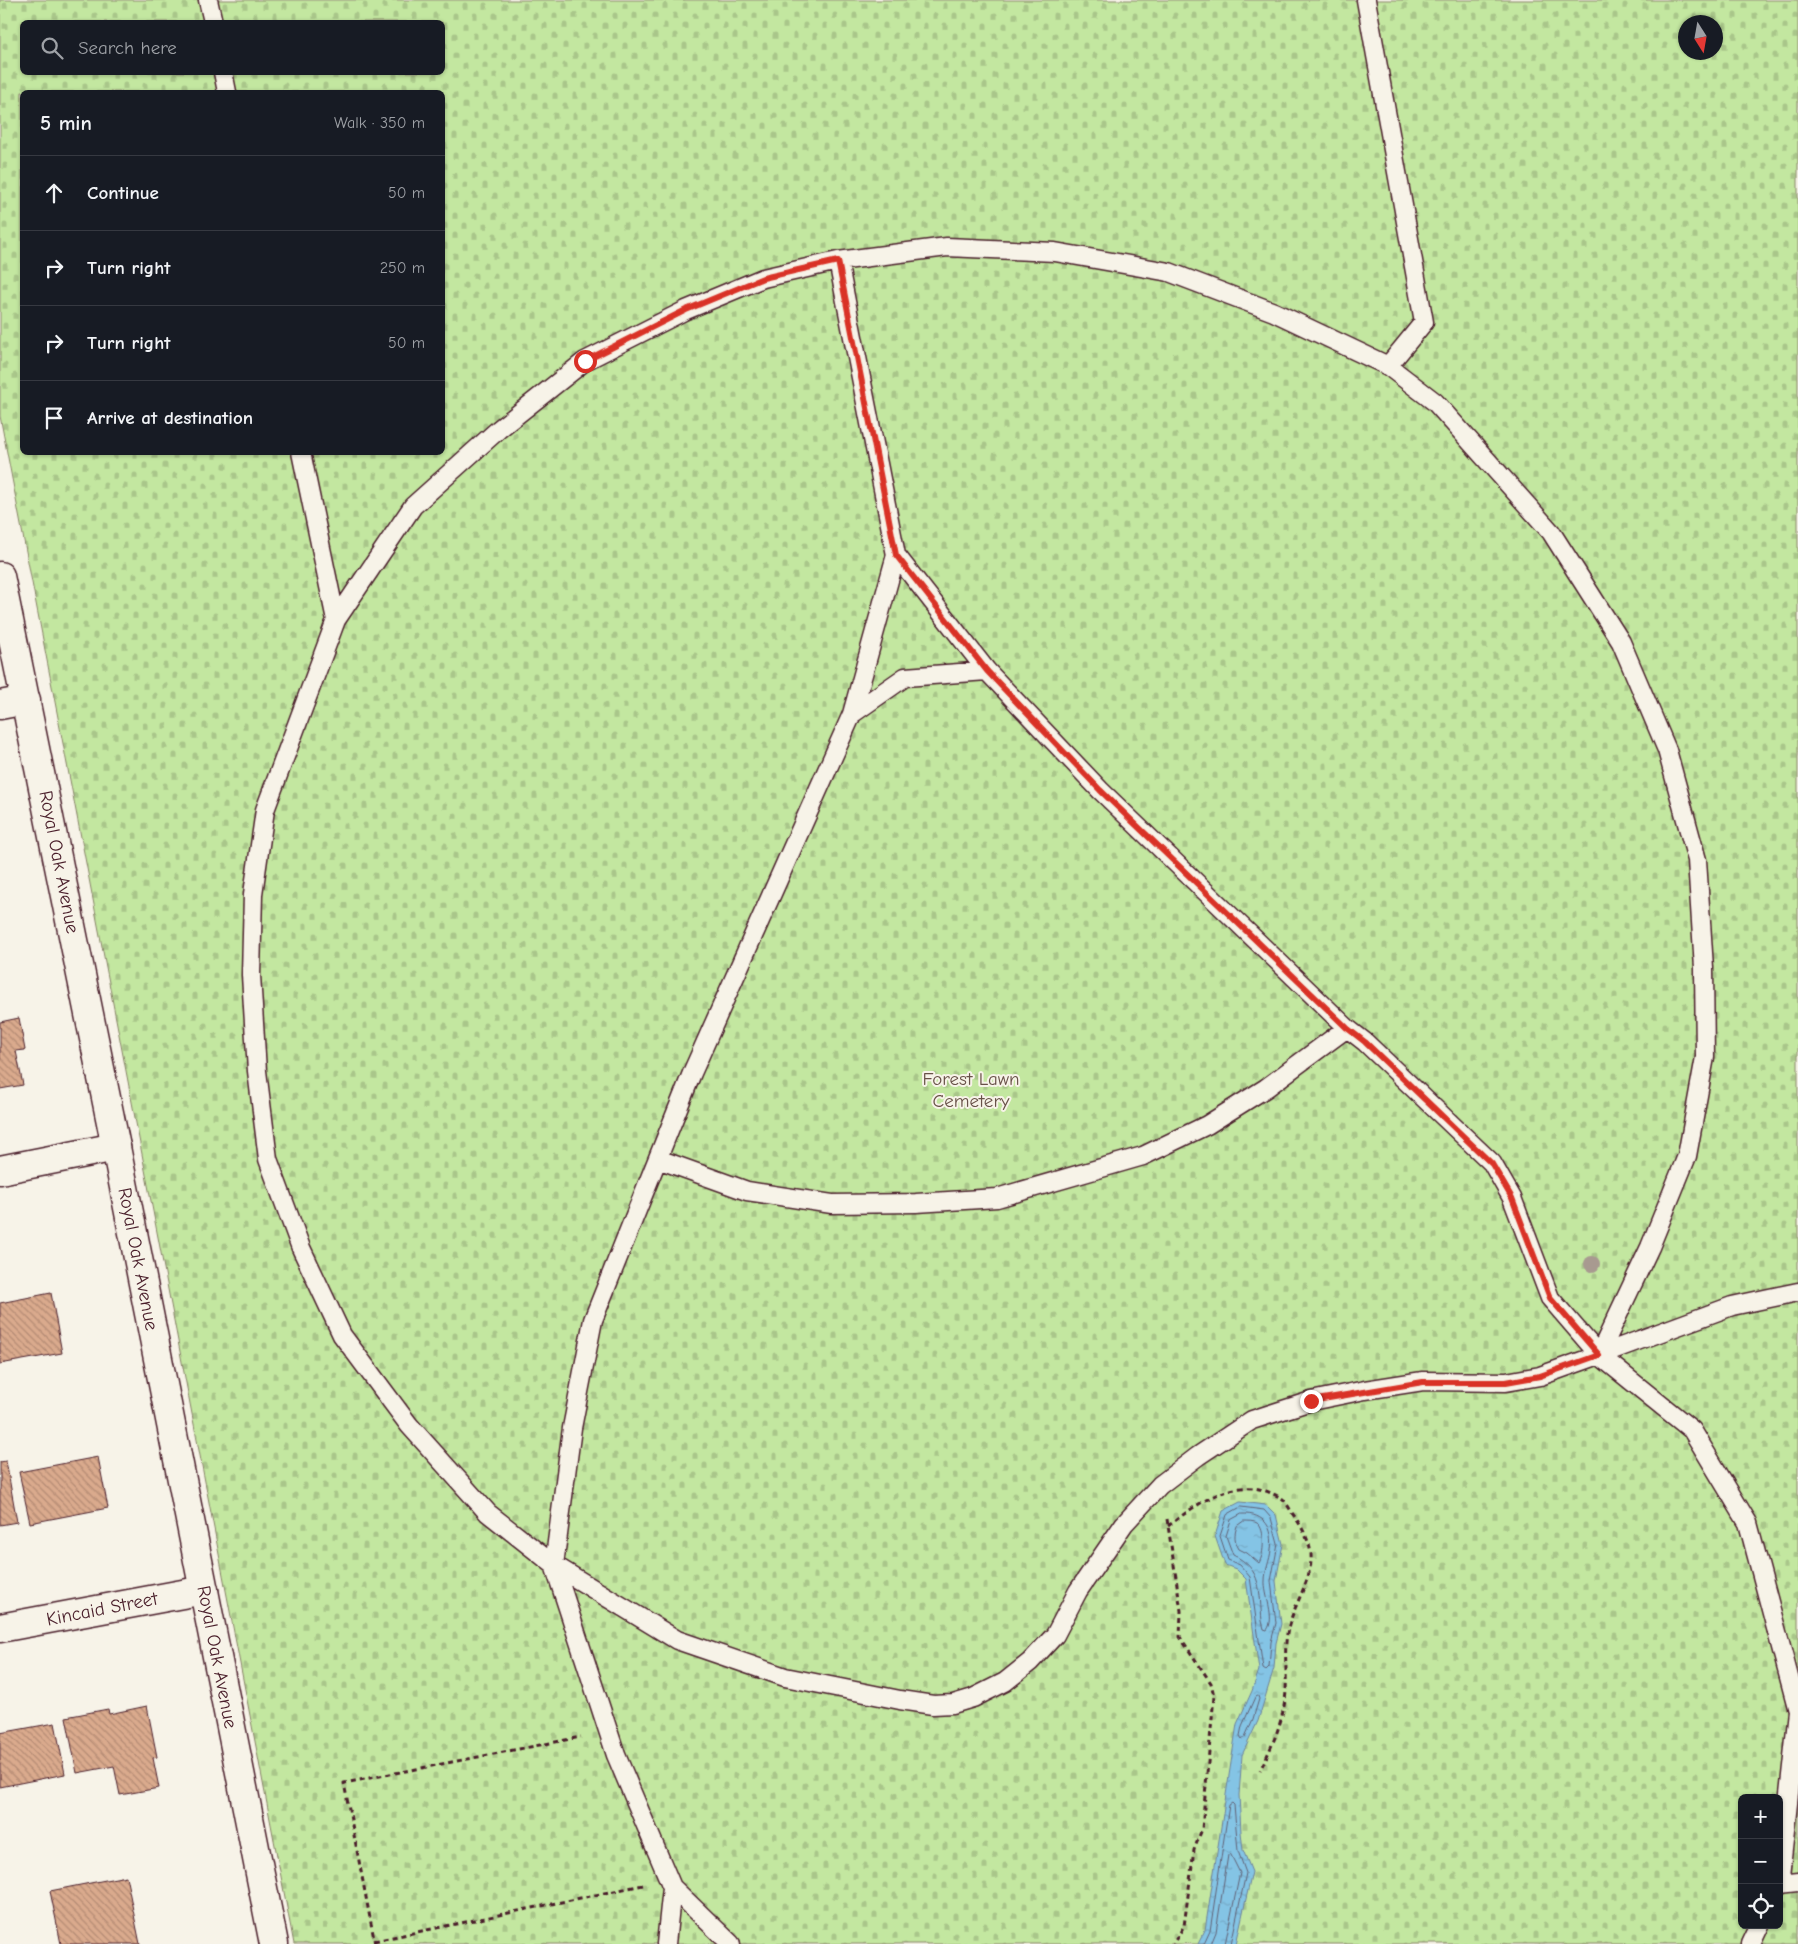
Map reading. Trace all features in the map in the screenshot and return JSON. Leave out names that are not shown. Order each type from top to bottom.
[{"type":"street","name":"Royal Oak Avenue","points":[[0,576],[13,702],[116,1147],[274,1944]]},
{"type":"street","points":[[0,1170],[116,1147]]},
{"type":"street","name":"Kincaid Street","points":[[0,1628],[204,1590]]},
{"type":"lane","points":[[208,0],[213,20]]},
{"type":"lane","points":[[1366,0],[1424,322],[1388,366]]},
{"type":"lane","points":[[224,75],[227,90]]},
{"type":"lane","points":[[1599,1355],[1650,1247],[1687,1156],[1705,1057],[1704,968],[1697,860],[1667,750],[1621,642],[1551,532],[1435,402],[1388,366],[1274,312],[1169,272],[1055,252],[947,247],[838,261],[763,278],[686,310],[585,361],[499,429],[413,506],[336,620],[265,810],[254,894],[251,975],[257,1071],[268,1160],[301,1248],[342,1335],[409,1424],[488,1513],[554,1565],[677,1640],[785,1677],[900,1700],[933,1705],[954,1704],[973,1698],[1004,1682],[1030,1662],[1055,1635],[1078,1591],[1124,1524],[1160,1485],[1198,1456],[1252,1420],[1311,1401],[1423,1382],[1506,1382],[1540,1376],[1599,1355],[1732,1306],[1798,1292]]},
{"type":"lane","points":[[731,1944],[670,1883],[616,1755],[554,1565],[572,1428],[593,1320],[696,1064],[852,714],[896,555],[838,261]]},
{"type":"lane","points":[[302,455],[336,620]]},
{"type":"lane","points":[[896,555],[987,671],[1100,790],[1347,1028],[1365,1042],[1492,1164],[1512,1198],[1550,1298],[1599,1355],[1692,1430],[1748,1523],[1798,1711],[1795,1775],[1780,1884]]},
{"type":"lane","points":[[852,714],[905,677],[987,671]]},
{"type":"lane","points":[[658,1159],[747,1191],[832,1204],[916,1203],[997,1198],[1143,1156],[1207,1125],[1266,1088],[1347,1028]]},
{"type":"lane","points":[[1783,1884],[1798,1882]]},
{"type":"lane","points":[[666,1944],[670,1883]]},
{"type":"lane","points":[[1751,1944],[1758,1929]]},
{"type":"path","points":[[1160,1485],[1180,1611],[1180,1637],[1211,1682],[1214,1696],[1202,1829],[1194,1850],[1184,1926],[1173,1944]]},
{"type":"path","points":[[1168,1526],[1187,1511],[1218,1493],[1243,1488],[1260,1488],[1283,1498],[1299,1522],[1307,1539],[1311,1555],[1309,1573],[1291,1616],[1287,1635],[1286,1693],[1280,1723],[1272,1748],[1260,1770]]},
{"type":"path","points":[[609,1732],[344,1783],[374,1942],[670,1883]]},
{"type":"green space","name":"Forest Lawn Cemetery","points":[[0,0],[1798,0],[1798,1944],[294,1944],[0,416]]},
{"type":"water","points":[[1240,1502],[1266,1505],[1276,1515],[1283,1544],[1276,1581],[1281,1624],[1276,1643],[1274,1668],[1258,1721],[1242,1755],[1239,1795],[1241,1832],[1243,1850],[1252,1872],[1236,1944],[1198,1944],[1205,1930],[1237,1724],[1259,1670],[1246,1579],[1236,1569],[1225,1565],[1215,1536],[1223,1511]]},
{"type":"building","points":[[19,1018],[25,1050],[16,1051],[23,1085],[0,1089],[0,1022]]},
{"type":"building","points":[[51,1293],[62,1353],[0,1364],[0,1303]]},
{"type":"building","points":[[98,1457],[108,1508],[30,1523],[19,1472]]},
{"type":"building","points":[[6,1461],[17,1522],[0,1525],[0,1462]]},
{"type":"building","points":[[147,1706],[157,1757],[153,1758],[159,1788],[120,1795],[114,1766],[77,1773],[66,1717],[108,1709],[109,1714]]},
{"type":"building","points":[[55,1723],[65,1774],[0,1787],[0,1733]]},
{"type":"building","points":[[126,1876],[140,1944],[61,1944],[50,1891]]},
{"type":"route","points":[[585,361],[686,310],[763,278],[838,261],[896,555],[987,671],[1100,790],[1347,1028],[1365,1042],[1492,1164],[1512,1198],[1550,1298],[1599,1355],[1540,1376],[1506,1382],[1423,1382],[1365,1390],[1311,1401]]}]
